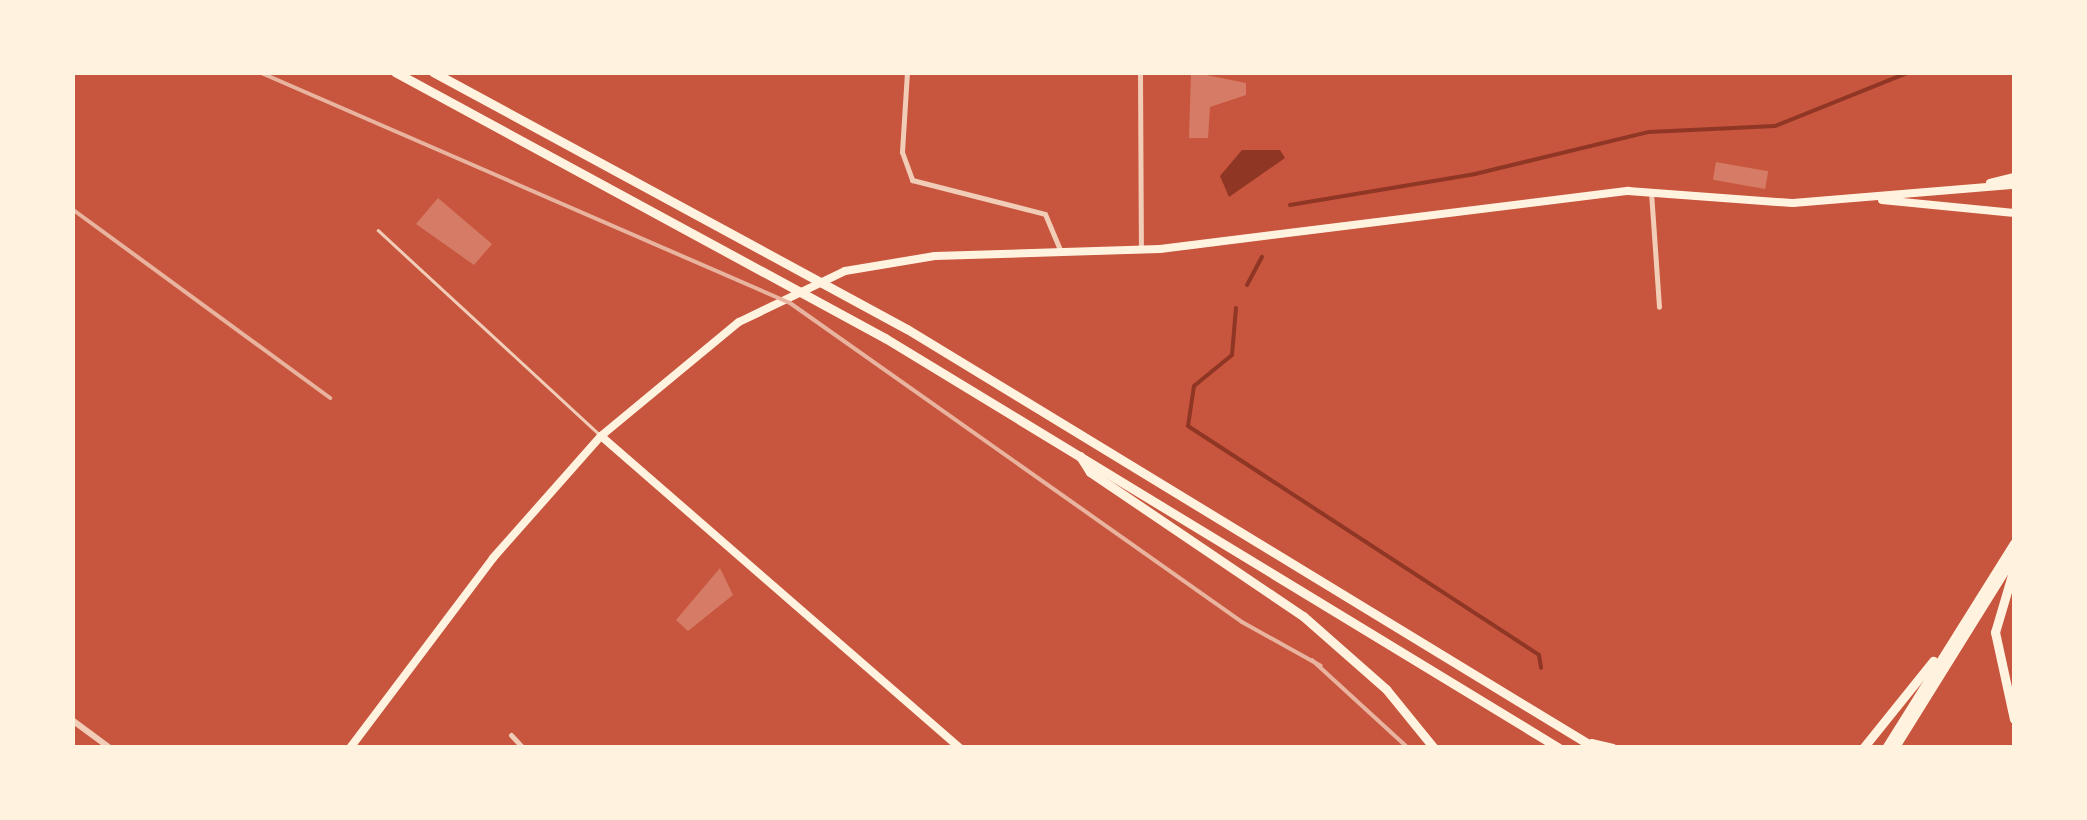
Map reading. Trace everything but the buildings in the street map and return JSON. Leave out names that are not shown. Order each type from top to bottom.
[{"type":"highway","points":[[395,72],[756,265],[1078,452],[1559,748]]},
{"type":"highway","points":[[434,72],[922,338],[1590,745],[1612,748]]},
{"type":"highway","points":[[1078,452],[1090,472],[1325,634],[1434,748]]},
{"type":"highway","points":[[1886,748],[2014,543]]},
{"type":"highway","points":[[1894,748],[2014,555]]},
{"type":"highway","points":[[2014,568],[1994,632],[2014,720]]},
{"type":"highway","points":[[1864,748],[1981,595]]},
{"type":"main road","points":[[350,748],[493,558],[601,436],[770,302],[845,271],[935,256],[1141,251],[1651,192],[1767,203],[1878,199],[2014,181]]},
{"type":"main road","points":[[1878,199],[2014,213]]},
{"type":"main road","points":[[601,436],[960,748]]},
{"type":"street","points":[[907,72],[902,152],[912,180],[1045,214],[1058,226],[1061,254]]},
{"type":"street","points":[[1140,72],[1141,251]]},
{"type":"street","points":[[1651,192],[1659,307]]},
{"type":"street","points":[[72,720],[108,747]]},
{"type":"street","points":[[511,735],[523,748]]},
{"type":"lane","points":[[378,230],[601,436]]},
{"type":"shaded area","points":[[1242,150],[1280,150],[1285,158],[1229,197],[1220,176]]},
{"type":"waterway","points":[[1290,205],[1475,174],[1649,132],[1775,126],[1909,72]]},
{"type":"waterway","points":[[1247,285],[1262,257]]},
{"type":"waterway","points":[[1236,308],[1232,355],[1194,386],[1188,426],[1539,655],[1541,668]]},
{"type":"railway","points":[[259,72],[790,303],[1242,622],[1321,666]]},
{"type":"railway","points":[[72,209],[330,398]]},
{"type":"railway","points":[[1312,660],[1408,748]]}]
